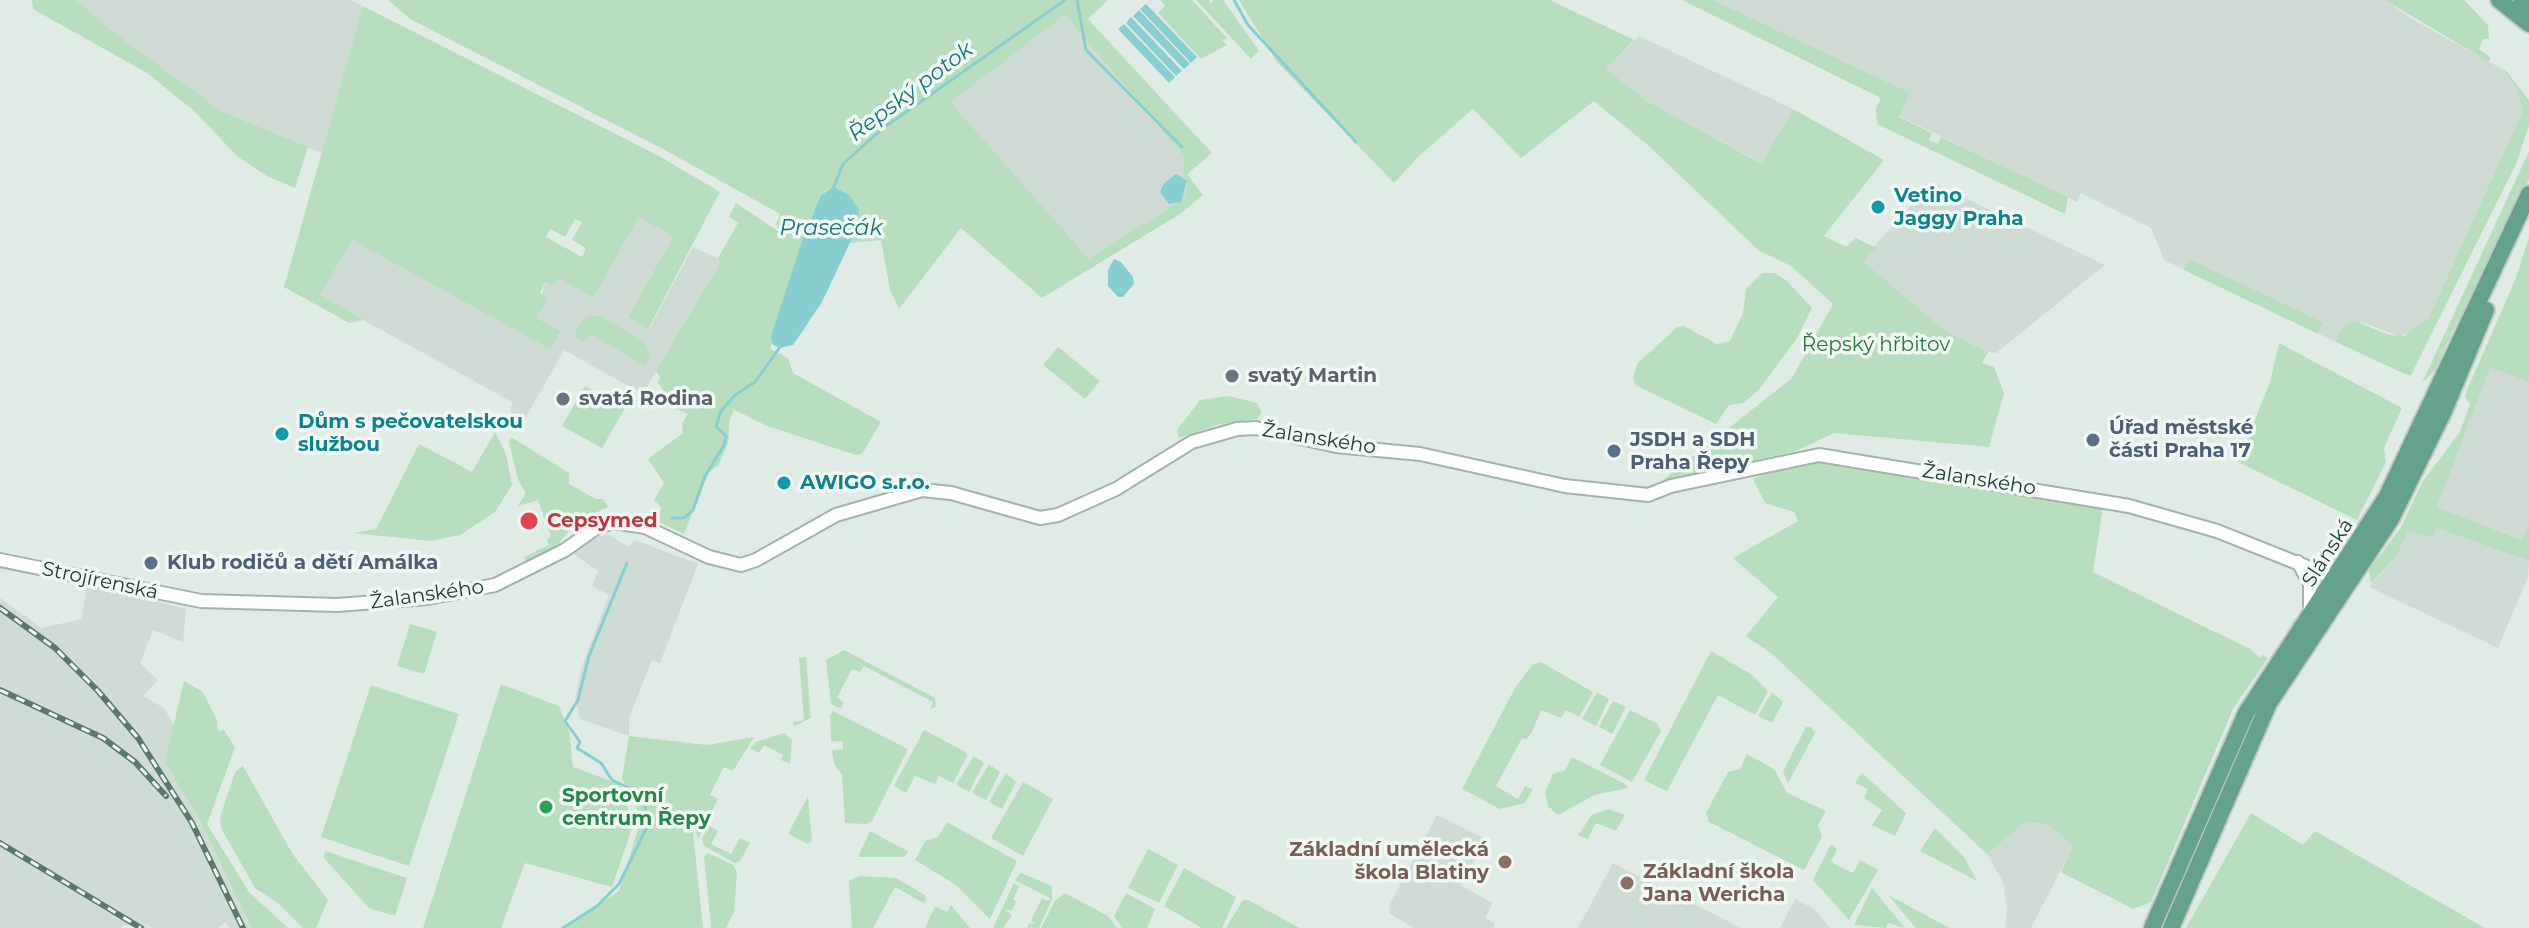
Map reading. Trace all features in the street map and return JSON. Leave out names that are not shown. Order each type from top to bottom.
[{"type":"main road","points":[[2499,0],[2529,24]]},
{"type":"main road","points":[[2522,0],[2529,5]]},
{"type":"main road","name":"Slánská","points":[[2152,928],[2246,713],[2387,496],[2529,194]]},
{"type":"main road","name":"Slánská","points":[[2171,928],[2269,703],[2397,506],[2444,411],[2483,315],[2529,218]]},
{"type":"street","name":"Žalanského","points":[[201,601],[337,605],[467,593],[515,576],[565,550],[596,528],[614,522],[645,527],[709,557],[741,565],[756,560],[836,515],[922,490],[951,493],[1040,518],[1058,515],[1116,489],[1192,442],[1226,431],[1256,428],[1336,446],[1420,454],[1565,486],[1648,495],[1671,486],[1819,455],[2129,506],[2217,531],[2335,578]]},
{"type":"street","name":"Strojírenská","points":[[0,560],[201,601]]},
{"type":"street","points":[[2298,562],[2310,584],[2310,616]]},
{"type":"shaded area","points":[[76,0],[350,0],[363,6],[322,153],[221,111],[103,25]]},
{"type":"shaded area","points":[[1713,0],[2385,0],[2412,19],[2502,69],[2515,86],[2523,110],[2429,317],[2412,333],[2399,336],[2361,322],[2340,329],[2336,342],[2164,260],[2151,228],[2081,193],[2077,202],[1899,116],[1909,93]]},
{"type":"shaded area","points":[[1065,15],[1184,156],[1183,172],[1189,185],[1184,198],[1089,259],[949,102]]},
{"type":"shaded area","points":[[1639,36],[1793,109],[1763,164],[1647,101],[1606,69]]},
{"type":"shaded area","points":[[1932,182],[2105,265],[1996,353],[1988,352],[1945,331],[1862,260]]},
{"type":"shaded area","points":[[639,217],[673,237],[628,317],[649,329],[693,247],[718,258],[720,263],[643,394],[564,350],[521,426],[510,420],[512,402],[320,296],[351,239],[550,349],[536,319],[545,282],[559,278],[593,298]]},
{"type":"shaded area","points":[[2490,366],[2529,382],[2529,523],[2523,540],[2437,507]]},
{"type":"shaded area","points":[[2437,528],[2529,561],[2528,577],[2498,648],[2369,587],[2396,557],[2408,531]]},
{"type":"shaded area","points":[[608,534],[628,547],[635,540],[698,564],[660,663],[652,660],[629,718],[629,736],[580,719],[575,699],[582,666],[609,595],[592,586],[598,571],[574,554],[595,538]]},
{"type":"shaded area","points":[[87,584],[186,609],[183,642],[153,630],[140,663],[158,680],[143,696],[164,708],[174,725],[165,762],[199,819],[252,928],[229,928],[226,922],[218,928],[152,928],[130,915],[149,928],[123,925],[121,928],[0,928],[0,598],[41,628],[82,619]]},
{"type":"shaded area","points":[[1437,815],[1486,839],[1461,886],[1493,903],[1485,918],[1494,923],[1494,928],[1414,928],[1389,913],[1390,904]]},
{"type":"shaded area","points":[[2025,822],[2049,825],[2073,847],[2031,928],[2005,928],[2007,908],[2003,882],[1987,854]]},
{"type":"shaded area","name":"Základní škola Jana Wericha","points":[[1613,863],[1741,928],[1578,928]]},
{"type":"shaded area","name":"Základní škola Jana Wericha","points":[[1795,899],[1814,909],[1830,928],[1780,928]]},
{"type":"green space","points":[[32,0],[76,0],[109,29],[221,111],[308,147],[295,188],[267,176],[238,157],[193,110],[147,73],[33,9]]},
{"type":"green space","points":[[388,0],[1108,0],[1088,19],[1212,153],[1187,174],[1203,195],[1180,214],[1042,298],[961,228],[899,309],[890,290],[881,240],[850,243],[857,228],[827,190],[821,195],[803,238],[770,349],[788,358],[793,373],[881,422],[862,454],[856,455],[767,426],[731,408],[734,411],[730,419],[728,443],[719,464],[708,474],[684,534],[655,520],[662,508],[654,500],[664,483],[648,459],[683,433],[682,424],[688,414],[664,404],[665,393],[658,383],[660,377],[656,371],[720,263],[718,258],[738,223],[729,217],[736,203],[784,235],[776,225],[780,214],[663,149],[410,19]],"holes":[[[1065,15],[1184,156],[1183,172],[1188,185],[1184,198],[1089,259],[950,102]]]},
{"type":"green space","points":[[1160,0],[1192,0],[1227,38],[1223,41],[1227,45],[1201,59],[1158,13],[1165,6]]},
{"type":"green space","points":[[1196,0],[1209,0],[1210,4],[1214,0],[1223,0],[1259,51],[1251,59]]},
{"type":"green space","name":"Řepský hřbitov","points":[[1239,0],[1550,0],[1634,40],[1606,69],[1647,101],[1762,164],[1793,109],[1884,160],[1824,236],[1846,247],[1856,238],[1876,248],[1863,261],[1945,331],[1988,352],[1982,363],[1994,367],[2004,393],[1989,447],[1834,433],[1796,451],[1662,481],[1792,378],[1833,304],[1791,266],[1758,250],[1649,146],[1594,101],[1521,158],[1473,109],[1420,155],[1394,183],[1277,62]]},
{"type":"green space","points":[[1682,0],[1713,0],[1910,93],[1899,117],[1932,133],[1929,140],[1938,144],[1941,137],[2068,197],[2065,214],[1877,124],[1876,108],[1881,98]]},
{"type":"green space","points":[[2385,0],[2464,0],[2488,25],[2489,39],[2483,39],[2479,49],[2491,58],[2489,62]]},
{"type":"green space","points":[[363,6],[659,156],[720,192],[648,329],[628,317],[673,237],[639,217],[593,298],[559,278],[554,285],[545,282],[540,293],[548,299],[536,318],[560,331],[550,349],[352,240],[320,295],[364,320],[349,323],[284,287]],"holes":[[[575,219],[582,222],[572,240],[586,248],[582,257],[546,237],[550,229],[565,237]]]},
{"type":"green space","points":[[2502,69],[2529,100],[2529,125],[2517,162],[2411,375],[2407,375],[2336,342],[2338,333],[2344,325],[2355,321],[2389,335],[2405,336],[2429,317],[2523,110],[2515,86]]},
{"type":"green space","points":[[2529,151],[2529,179],[2475,296],[2457,322],[2435,370],[2422,383]]},
{"type":"green space","points":[[2529,237],[2529,382],[2490,367],[2437,507],[2522,540],[2529,523],[2529,561],[2437,528],[2432,537],[2408,531],[2396,557],[2371,583],[2369,570],[2401,527],[2423,481],[2460,432],[2470,404],[2465,397],[2467,390],[2516,278]]},
{"type":"green space","points":[[2189,259],[2323,325],[2316,333],[2184,270]]},
{"type":"green space","points":[[1762,273],[1774,273],[1786,280],[1812,308],[1797,338],[1758,391],[1743,403],[1729,405],[1716,424],[1635,385],[1633,377],[1638,363],[1677,327],[1684,326],[1717,344],[1730,341],[1743,313],[1746,289]]},
{"type":"green space","points":[[588,316],[600,316],[644,341],[650,353],[646,366],[590,334],[584,341],[576,337],[577,327]]},
{"type":"green space","points":[[2279,343],[2402,408],[2384,448],[2386,462],[2357,520],[2238,462],[2270,382]]},
{"type":"green space","points":[[1058,347],[1100,381],[1085,399],[1043,365]]},
{"type":"green space","points":[[585,386],[625,408],[602,448],[562,426]]},
{"type":"green space","points":[[1229,396],[1257,403],[1262,413],[1257,419],[1220,424],[1179,438],[1177,430],[1200,400]]},
{"type":"green space","points":[[495,432],[506,454],[512,485],[495,512],[460,535],[430,541],[353,533],[376,529],[419,444],[472,472]]},
{"type":"green space","points":[[511,437],[569,473],[569,484],[596,499],[603,499],[608,507],[576,522],[556,547],[526,562],[524,557],[549,545],[547,539],[551,537],[538,500],[518,506],[526,493],[518,480],[509,442]]},
{"type":"green space","points":[[1819,463],[2103,507],[2093,572],[2250,649],[2260,658],[2262,655],[2268,658],[2233,709],[2151,902],[2133,909],[2061,872],[2073,847],[2049,825],[2025,822],[1987,854],[1772,654],[1746,636],[1778,597],[1733,558],[1798,521],[1794,512],[1765,503],[1753,479],[1774,469]]},
{"type":"green space","points":[[410,624],[437,632],[424,674],[397,666]]},
{"type":"green space","points":[[844,650],[935,698],[936,707],[930,709],[933,702],[864,666],[860,672],[852,669],[837,698],[844,702],[841,709],[831,704],[826,660]]},
{"type":"green space","points":[[1711,651],[1751,674],[1768,691],[1755,715],[1718,695],[1667,791],[1644,780]]},
{"type":"green space","points":[[806,657],[811,718],[794,726],[793,722],[804,720],[799,658]]},
{"type":"green space","points":[[1541,662],[1593,692],[1579,717],[1566,710],[1561,718],[1541,710],[1532,732],[1526,739],[1522,738],[1496,786],[1518,799],[1525,786],[1533,789],[1525,803],[1500,809],[1462,789],[1515,688],[1532,665]]},
{"type":"green space","points":[[184,681],[203,692],[217,720],[218,731],[224,730],[235,747],[207,824],[249,892],[288,928],[252,928],[199,819],[165,762]]},
{"type":"green space","name":"Sportovní centrum Řepy","points":[[501,684],[559,706],[569,731],[573,767],[619,784],[625,794],[632,828],[612,887],[525,863],[501,928],[423,928]]},
{"type":"green space","points":[[371,685],[459,714],[409,866],[321,837]]},
{"type":"green space","points":[[1597,692],[1609,699],[1596,726],[1582,719]]},
{"type":"green space","points":[[1772,692],[1783,702],[1772,723],[1758,716]]},
{"type":"green space","points":[[1613,701],[1626,707],[1612,734],[1599,727]]},
{"type":"green space","points":[[1630,710],[1658,724],[1661,731],[1632,782],[1600,765]]},
{"type":"green space","points":[[833,711],[908,749],[872,821],[866,824],[845,823],[842,775],[834,764],[832,750],[843,749],[843,741],[831,742],[830,715]]},
{"type":"green space","points":[[1806,727],[1811,727],[1815,733],[1788,783],[1783,771]]},
{"type":"green space","points":[[924,730],[966,752],[967,756],[953,783],[939,776],[935,784],[915,776],[906,793],[894,786]]},
{"type":"green space","points":[[784,733],[792,740],[790,764],[781,760],[783,755],[764,745],[759,753],[750,748],[756,742]]},
{"type":"green space","points":[[629,736],[707,745],[754,737],[733,771],[724,767],[710,795],[718,799],[698,839],[691,813],[703,928],[563,928],[619,891],[641,819],[622,778]]},
{"type":"green space","points":[[1747,754],[1774,769],[1787,793],[1826,811],[1818,825],[1822,837],[1804,870],[1709,822],[1706,813],[1728,772],[1740,769]]},
{"type":"green space","points":[[974,756],[984,763],[969,792],[956,785]]},
{"type":"green space","points":[[1572,757],[1628,788],[1594,795],[1558,815],[1548,806],[1545,792],[1553,774],[1565,770]]},
{"type":"green space","points":[[989,764],[1000,772],[986,800],[972,793]]},
{"type":"green space","points":[[243,766],[292,853],[328,900],[316,928],[303,928],[279,904],[255,888],[221,828],[220,817],[235,772]]},
{"type":"green space","points":[[1006,773],[1016,782],[1002,809],[989,802]]},
{"type":"green space","points":[[1862,773],[1906,813],[1895,836],[1872,825],[1882,810],[1864,798],[1868,789],[1855,783]]},
{"type":"green space","points":[[1023,782],[1053,799],[1023,856],[991,838]]},
{"type":"green space","points":[[808,796],[812,841],[808,844],[788,834]]},
{"type":"green space","points":[[1608,809],[1625,815],[1616,831],[1596,823],[1588,839],[1578,835],[1592,815]]},
{"type":"green space","points":[[2251,813],[2303,845],[2315,831],[2485,928],[2186,928]]},
{"type":"green space","points":[[947,822],[1017,861],[990,919],[956,885],[915,860],[925,841],[938,837]]},
{"type":"green space","points":[[709,826],[718,831],[711,844],[731,854],[740,838],[750,843],[740,861],[735,863],[704,846],[702,839]]},
{"type":"green space","points":[[1935,828],[1964,857],[1977,881],[1920,851]]},
{"type":"green space","points":[[870,831],[908,851],[905,857],[858,857]]},
{"type":"green space","points":[[1831,844],[1837,849],[1831,862],[1853,873],[1860,860],[1878,870],[1849,920],[1813,880]]},
{"type":"green space","points":[[1148,849],[1178,865],[1159,903],[1128,888]]},
{"type":"green space","points":[[325,851],[407,878],[395,916],[369,908],[324,858]]},
{"type":"green space","points":[[708,853],[733,865],[737,872],[734,912],[726,928],[711,928],[704,856]]},
{"type":"green space","points":[[1184,868],[1236,897],[1222,928],[1202,928],[1164,906]]},
{"type":"green space","points":[[1021,873],[1052,886],[1052,899],[1039,928],[1027,928],[1029,923],[1036,924],[1031,920],[1042,898],[1048,901],[1050,898],[1015,880]]},
{"type":"green space","points":[[859,876],[896,878],[925,895],[926,899],[924,903],[895,887],[873,928],[852,928],[849,881]]},
{"type":"green space","points":[[1014,883],[1019,887],[1013,899],[1016,902],[1012,910],[1005,910],[1012,915],[1003,928],[993,928]]},
{"type":"green space","points":[[1872,888],[1905,928],[1888,923],[1886,928],[1854,925]]},
{"type":"green space","points":[[1065,893],[1108,916],[1117,928],[1041,928],[1055,901]]},
{"type":"green space","points":[[1126,893],[1155,909],[1147,928],[1122,928],[1114,916]]},
{"type":"green space","points":[[1888,895],[1931,918],[1950,928],[1916,928]]},
{"type":"green space","points":[[1243,900],[1248,900],[1300,928],[1226,928]]},
{"type":"green space","points":[[951,905],[970,928],[925,928],[935,906],[947,912]]},
{"type":"water","points":[[1146,4],[1197,57],[1191,63],[1140,9]]},
{"type":"water","points":[[1139,10],[1190,64],[1184,69],[1133,16]]},
{"type":"water","points":[[1131,17],[1182,71],[1176,76],[1126,23]]},
{"type":"water","points":[[1124,24],[1175,77],[1169,83],[1118,29]]},
{"type":"water","points":[[1176,174],[1187,181],[1181,202],[1169,204],[1160,192],[1164,183]]},
{"type":"water","name":"Prasečák","points":[[834,187],[849,195],[859,210],[857,228],[822,302],[793,345],[779,348],[772,344],[771,336],[803,238],[821,195]]},
{"type":"water","points":[[1114,259],[1121,262],[1133,277],[1134,284],[1123,297],[1118,297],[1108,286],[1108,270]]},
{"type":"waterway","name":"Řepský potok","points":[[833,189],[843,164],[882,129],[1065,0]]},
{"type":"waterway","points":[[1077,0],[1086,50],[1182,147]]},
{"type":"waterway","points":[[1234,0],[1248,25],[1356,142]]},
{"type":"waterway","name":"Řepský potok","points":[[672,518],[684,518],[693,510],[705,476],[724,445],[726,436],[716,426],[721,411],[735,395],[755,382],[780,347]]},
{"type":"waterway","name":"Řepský potok","points":[[563,928],[597,906],[619,884],[647,827],[644,795],[612,780],[601,763],[577,748],[580,742],[565,721],[578,700],[589,656],[627,563]]},
{"type":"railway","points":[[0,608],[55,648],[98,691],[138,738],[192,823],[243,928]]},
{"type":"railway","points":[[0,690],[103,738],[135,762],[166,796]]},
{"type":"railway","points":[[0,843],[141,928]]},
{"type":"place","name":"Vetino Jaggy Praha","points":[[1878,207]]},
{"type":"place","name":"svatý Martin","points":[[1232,376]]},
{"type":"place","name":"svatá Rodina","points":[[563,399]]},
{"type":"place","name":"Dům s pečovatelskou službou","points":[[282,434]]},
{"type":"place","name":"Úřad městské části Praha 17","points":[[2093,440]]},
{"type":"place","name":"JSDH a SDH Praha Řepy","points":[[1614,451]]},
{"type":"place","name":"AWIGO s.r.o.","points":[[784,483]]},
{"type":"place","name":"Cepsymed","points":[[529,521]]},
{"type":"place","name":"Klub rodičů a dětí Amálka","points":[[151,563]]},
{"type":"place","name":"Sportovní centrum Řepy","points":[[546,807]]},
{"type":"place","name":"Základní umělecká škola Blatiny","points":[[1505,862]]},
{"type":"place","name":"Základní škola Jana Wericha","points":[[1627,883]]}]
